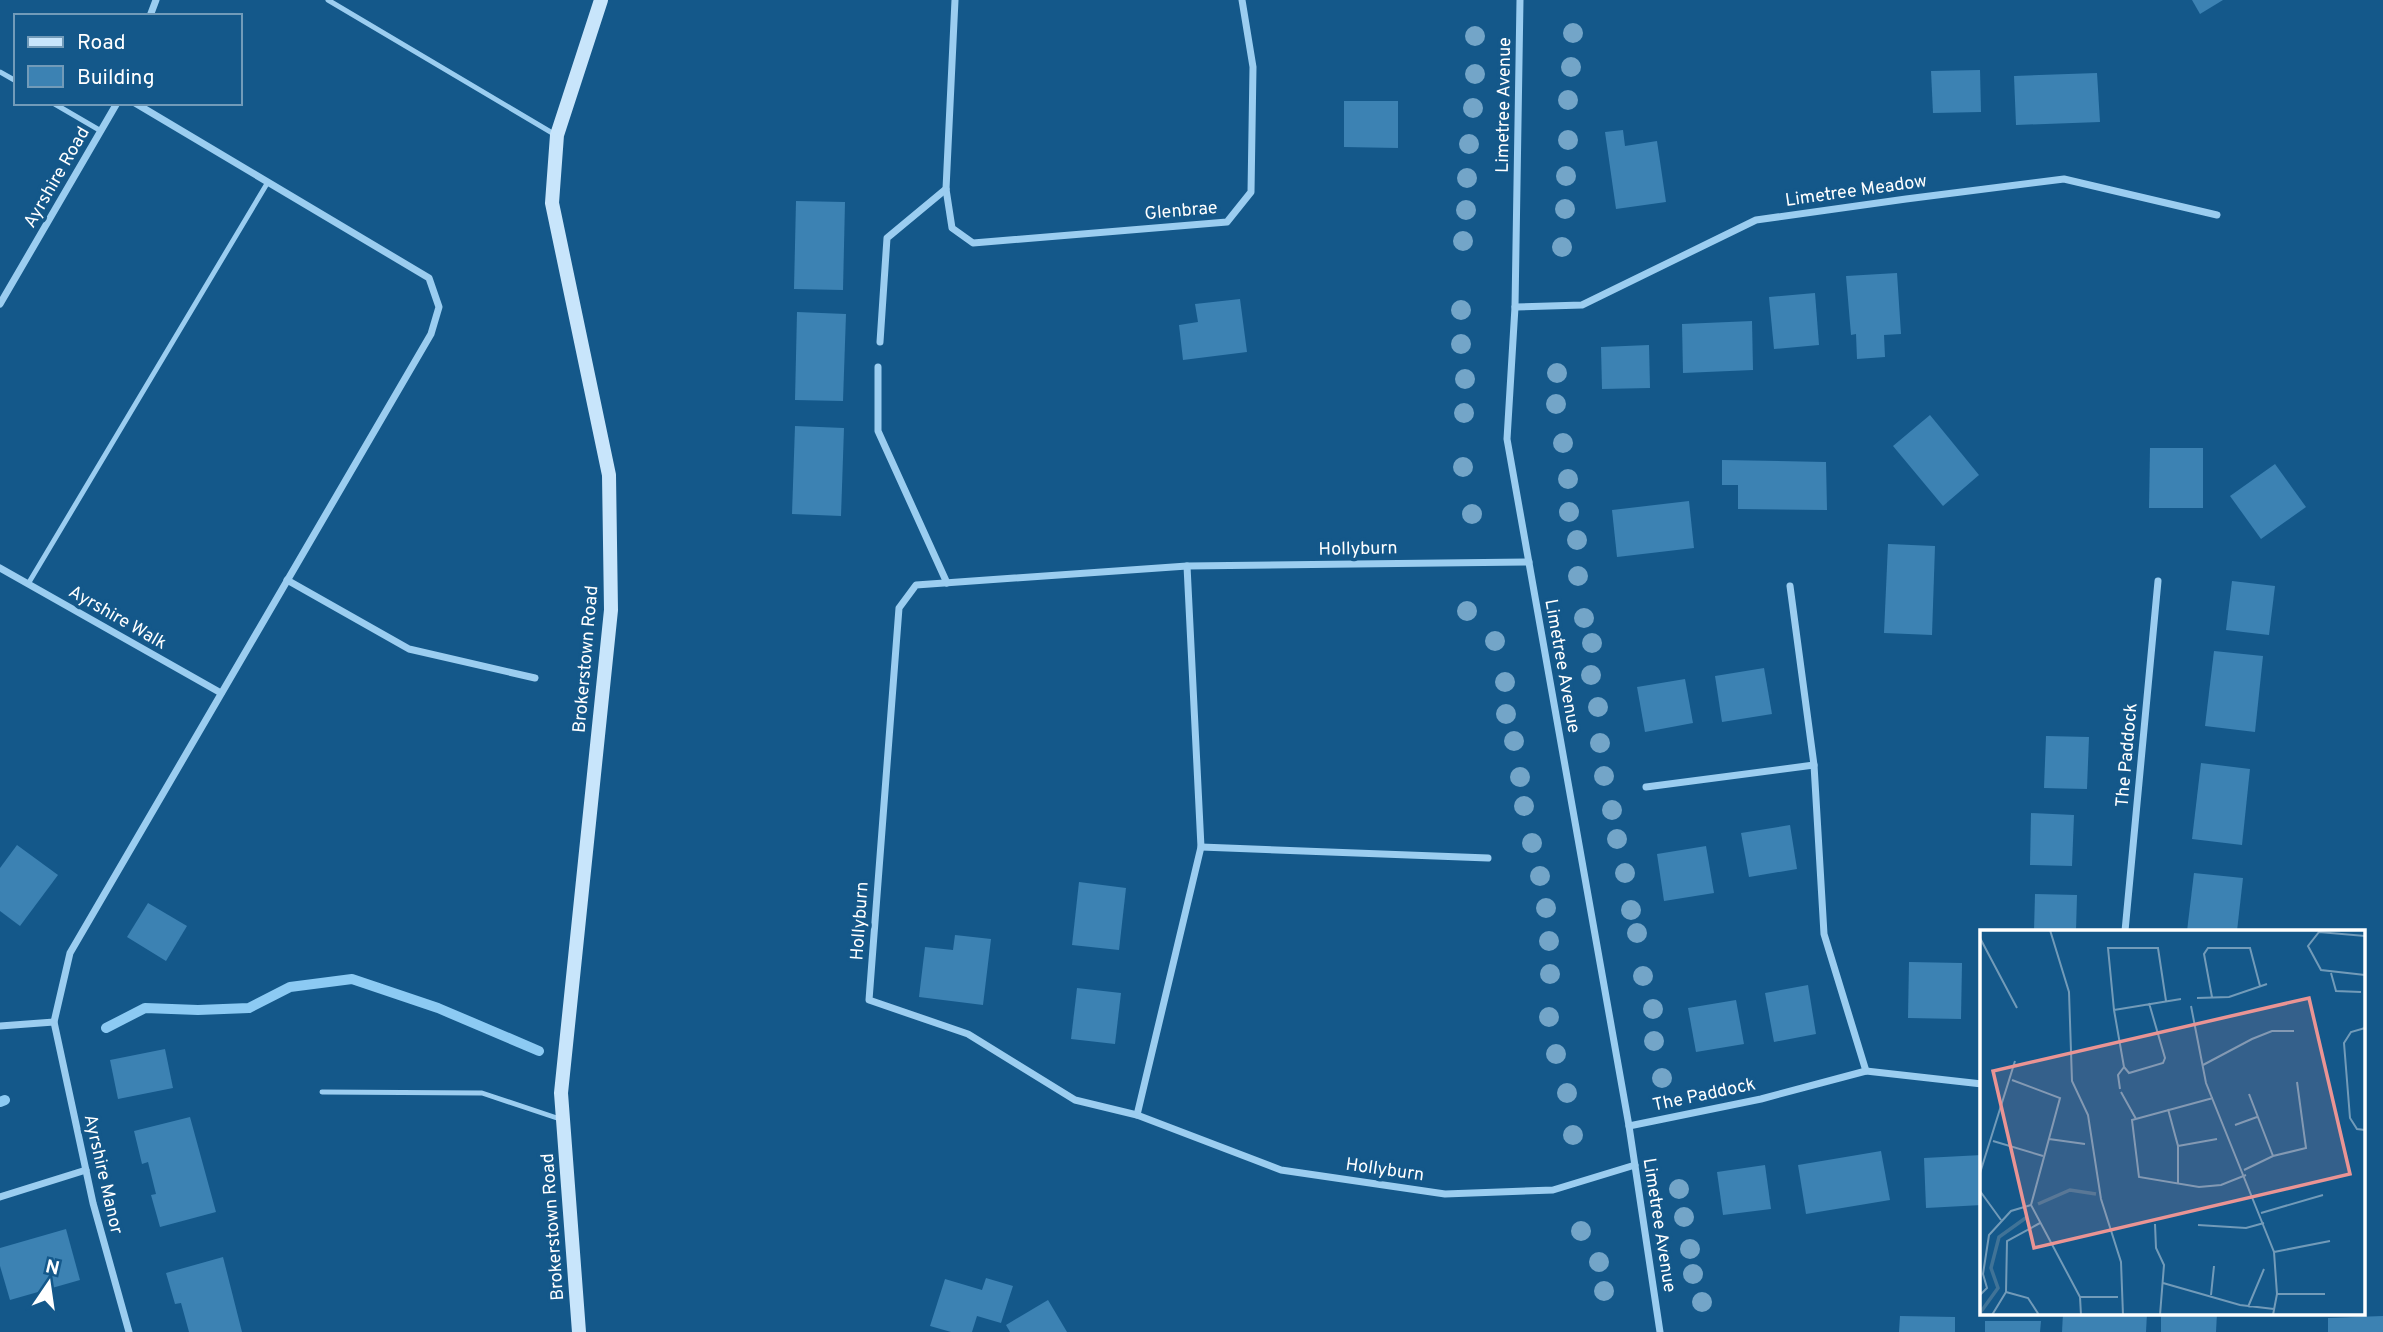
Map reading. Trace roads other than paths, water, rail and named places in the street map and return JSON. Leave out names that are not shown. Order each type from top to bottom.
[{"type":"street","name":"Brokerstown Road","points":[[579,1332],[561,1093],[611,610],[609,474],[552,202],[557,135],[601,0]]},
{"type":"street","name":"Glenbrae","points":[[955,0],[946,189],[953,228],[973,243],[1227,222],[1251,191],[1253,67],[1242,0]]},
{"type":"street","name":"Limetree Avenue","points":[[1520,0],[1515,307],[1507,439],[1629,1126],[1660,1332]]},
{"type":"street","name":"Ayrshire Road","points":[[0,304],[116,105]]},
{"type":"street","points":[[0,1026],[54,1022],[69,953],[430,334],[439,307],[429,278],[138,105]]},
{"type":"street","name":"Limetree Meadow","points":[[1515,307],[1582,305],[1756,220],[1893,201],[2064,179],[2217,215]]},
{"type":"street","points":[[880,342],[887,238],[946,189]]},
{"type":"street","points":[[878,368],[878,431],[947,583]]},
{"type":"street","name":"Hollyburn","points":[[1529,562],[1187,566],[916,585],[899,608],[869,1000],[968,1034],[1075,1100],[1137,1115],[1281,1170],[1445,1194],[1553,1190],[1634,1165]]},
{"type":"street","points":[[1137,1115],[1201,847],[1187,566]]},
{"type":"street","name":"Ayrshire Walk","points":[[0,568],[221,693]]},
{"type":"street","points":[[287,579],[409,649],[535,678]]},
{"type":"street","name":"The Paddock","points":[[2125,930],[2158,581]]},
{"type":"street","points":[[1790,586],[1814,765],[1824,934],[1866,1071]]},
{"type":"street","points":[[1646,787],[1814,765]]},
{"type":"street","points":[[1201,847],[1488,858]]},
{"type":"street","name":"Ayrshire Manor","points":[[54,1022],[86,1170],[129,1332]]},
{"type":"street","name":"The Paddock","points":[[1629,1126],[1761,1098],[1866,1071],[1980,1084]]},
{"type":"street","points":[[0,1197],[86,1170]]},
{"type":"lane","points":[[328,0],[557,135]]},
{"type":"lane","points":[[56,105],[101,131]]},
{"type":"lane","points":[[28,584],[268,182]]},
{"type":"lane","points":[[322,1092],[482,1093],[563,1119]]},
{"type":"waterway","points":[[106,1028],[145,1008],[249,1008],[290,987],[352,979],[438,1008],[539,1051]]},
{"type":"waterway","points":[[0,1102],[5,1100]]}]
